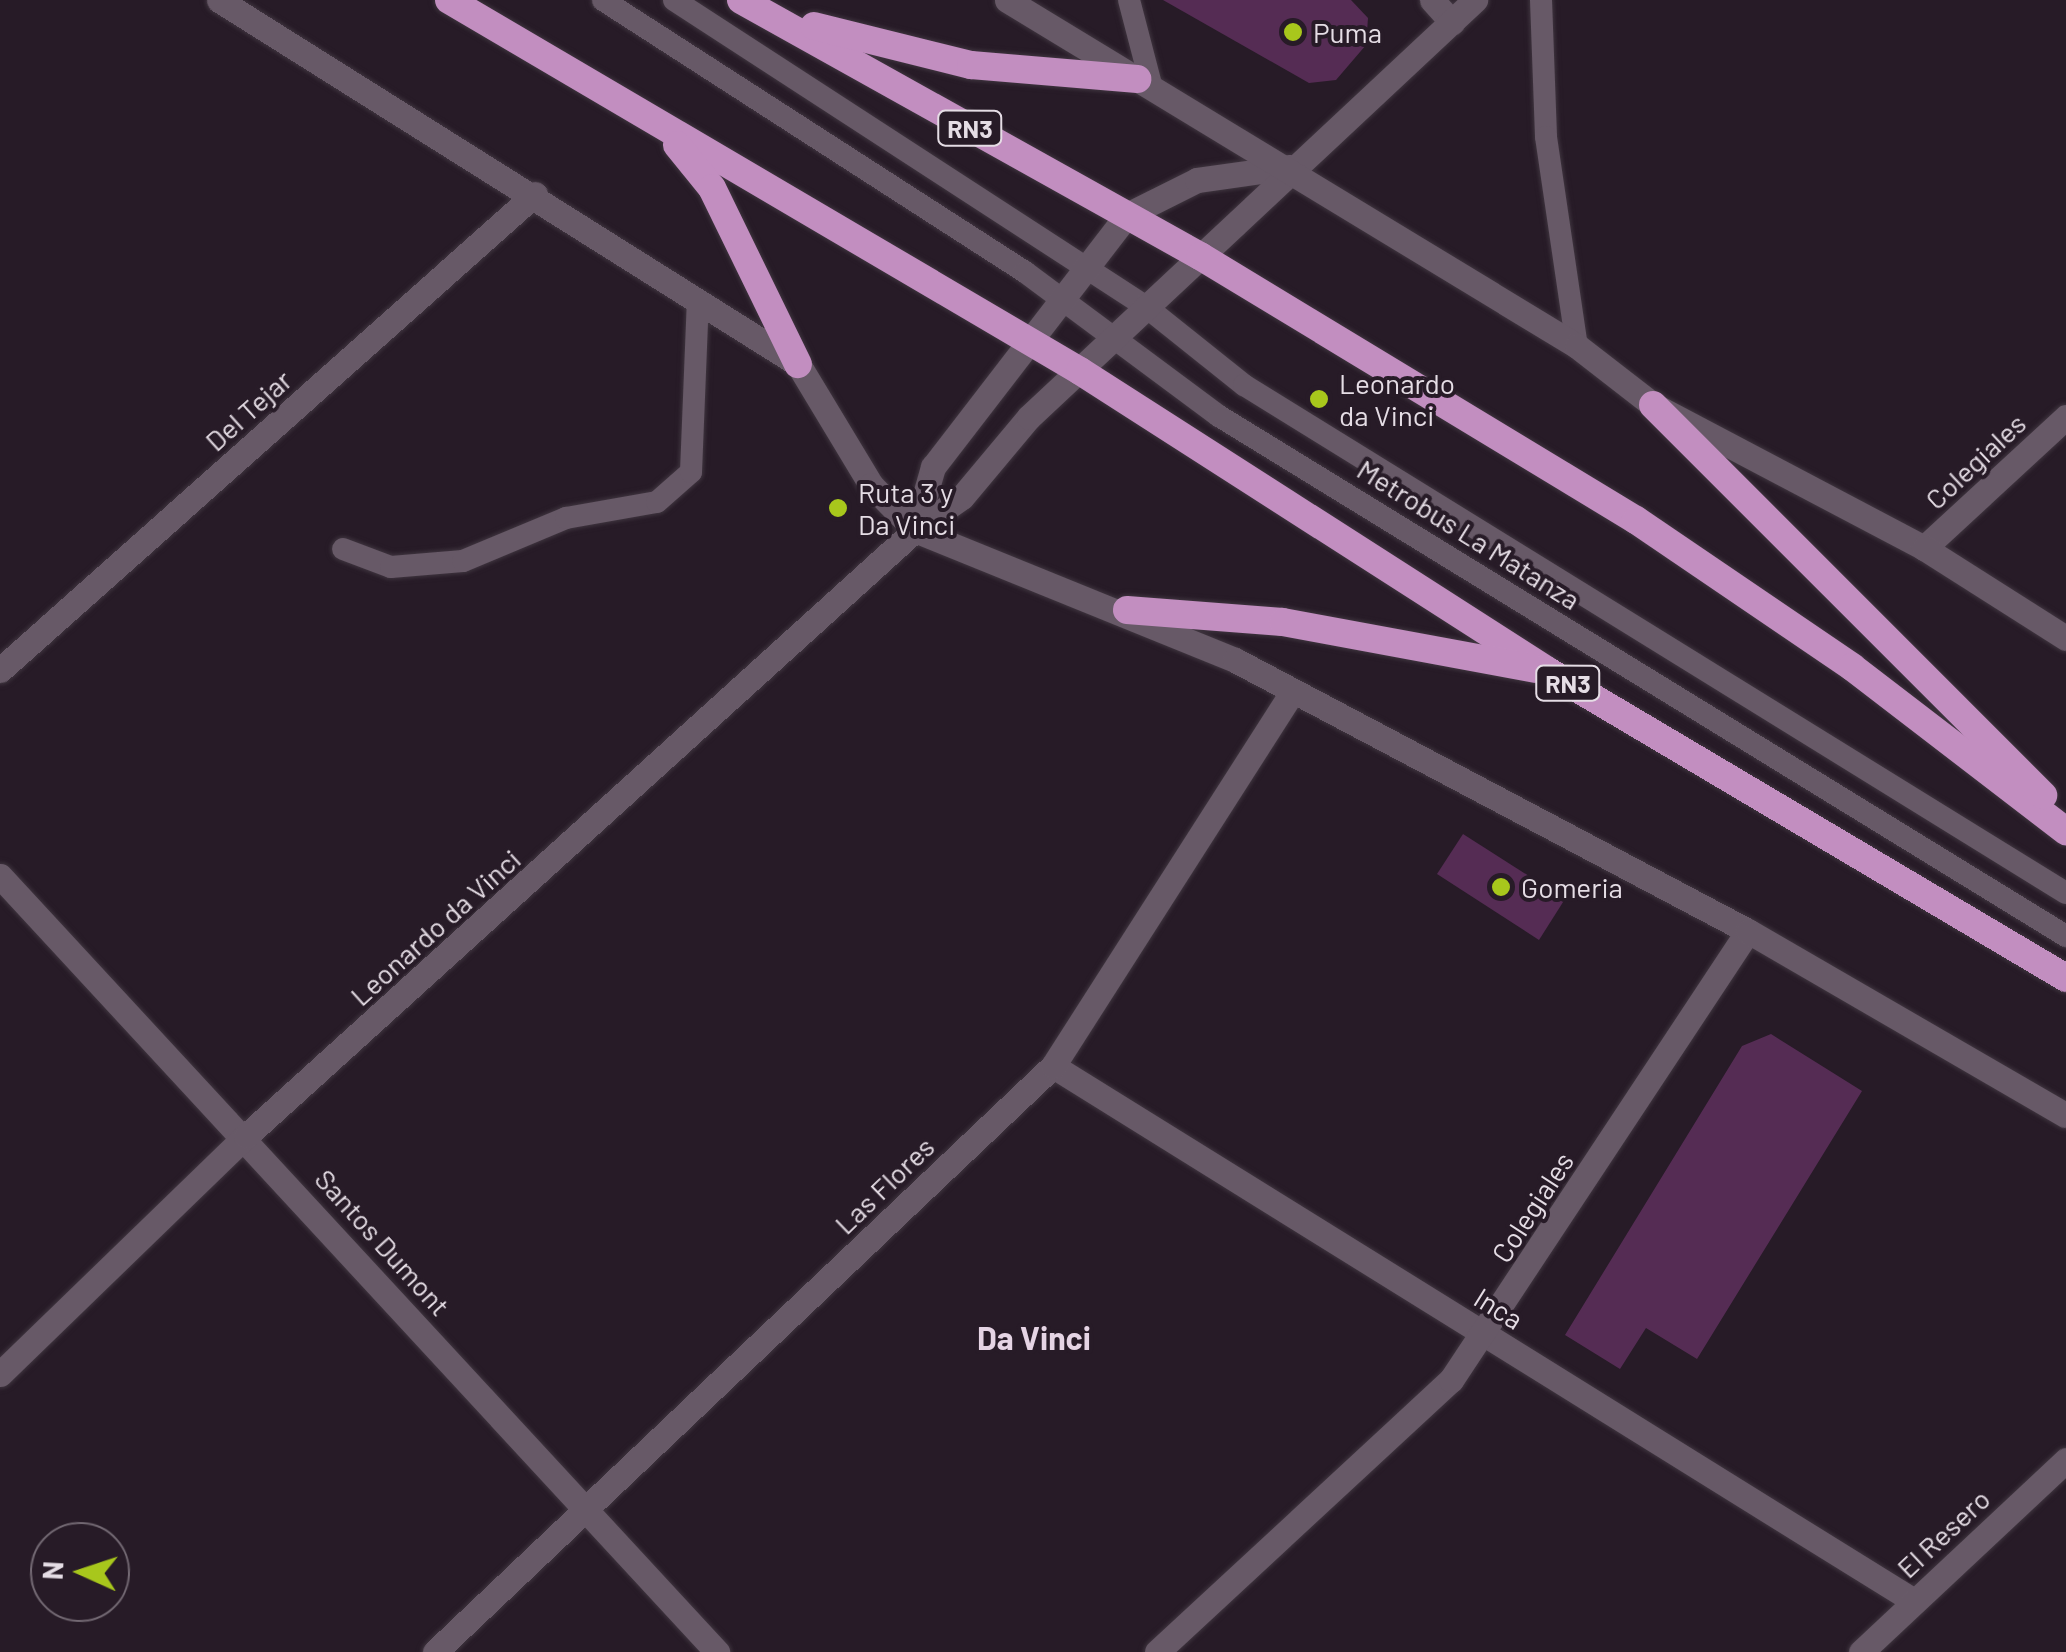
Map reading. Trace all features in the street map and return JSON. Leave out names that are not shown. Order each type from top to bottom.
[{"type":"highway","name":"RN3","points":[[449,0],[1080,370],[1548,671],[2066,978]]},
{"type":"highway","name":"RN3","points":[[740,0],[1200,256],[1636,520],[1852,667],[2066,831]]},
{"type":"highway","points":[[749,0],[838,36],[934,58],[1145,83]]},
{"type":"highway","points":[[664,128],[712,188],[798,364]]},
{"type":"highway","points":[[1652,404],[2066,817]]},
{"type":"highway","points":[[1127,610],[1284,622],[1548,671]]},
{"type":"street","points":[[218,0],[535,194],[798,364],[872,485],[915,530],[1127,610],[1292,692],[1748,931],[2066,1115]]},
{"type":"street","points":[[1007,0],[1290,167],[1577,346],[1652,404],[1924,548],[2066,638]]},
{"type":"street","points":[[1432,0],[1452,22]]},
{"type":"street","name":"Leonardo da Vinci","points":[[0,1374],[246,1136],[915,530],[962,497],[1145,306],[1290,167],[1475,0]]},
{"type":"street","points":[[915,530],[933,466],[1059,297],[1127,215],[1197,180],[1290,167]]},
{"type":"street","name":"Del Tejar","points":[[0,670],[535,194]]},
{"type":"street","name":"Colegiales","points":[[1924,548],[2066,417]]},
{"type":"street","name":"Las Flores","points":[[434,1652],[1053,1066],[1292,692]]},
{"type":"street","name":"Santos Dumont","points":[[0,876],[246,1136],[717,1652]]},
{"type":"street","name":"Colegiales","points":[[1157,1652],[1451,1380],[1485,1335],[1748,931]]},
{"type":"street","name":"Inca","points":[[1053,1066],[1914,1601]]},
{"type":"street","name":"El Resero","points":[[1861,1652],[2066,1460]]},
{"type":"lane","name":"Metrobus La Matanza","points":[[603,0],[1059,297],[1218,416],[2066,936]]},
{"type":"lane","name":"Metrobus La Matanza","points":[[674,0],[1145,306],[1244,385],[2066,893]]},
{"type":"lane","points":[[1129,0],[1145,83]]},
{"type":"lane","points":[[1541,0],[1546,138],[1577,346]]},
{"type":"lane","points":[[343,549],[391,567],[463,562],[566,518],[657,502],[691,472],[698,300]]},
{"type":"building","name":"Puma","points":[[1163,0],[1351,0],[1368,18],[1366,45],[1336,80],[1309,83]]},
{"type":"building","name":"Gomeria","points":[[1463,834],[1565,899],[1539,940],[1437,874]]},
{"type":"building","points":[[1771,1034],[1862,1091],[1697,1359],[1646,1328],[1620,1369],[1565,1335],[1742,1046]]},
{"type":"place","name":"Puma","points":[[1293,32]]},
{"type":"place","name":"Leonardo da Vinci","points":[[1319,399]]},
{"type":"place","name":"Ruta 3 y Da Vinci","points":[[838,508]]},
{"type":"place","name":"Gomeria","points":[[1501,887]]},
{"type":"district","name":"Da Vinci","points":[[1034,1337]]}]
